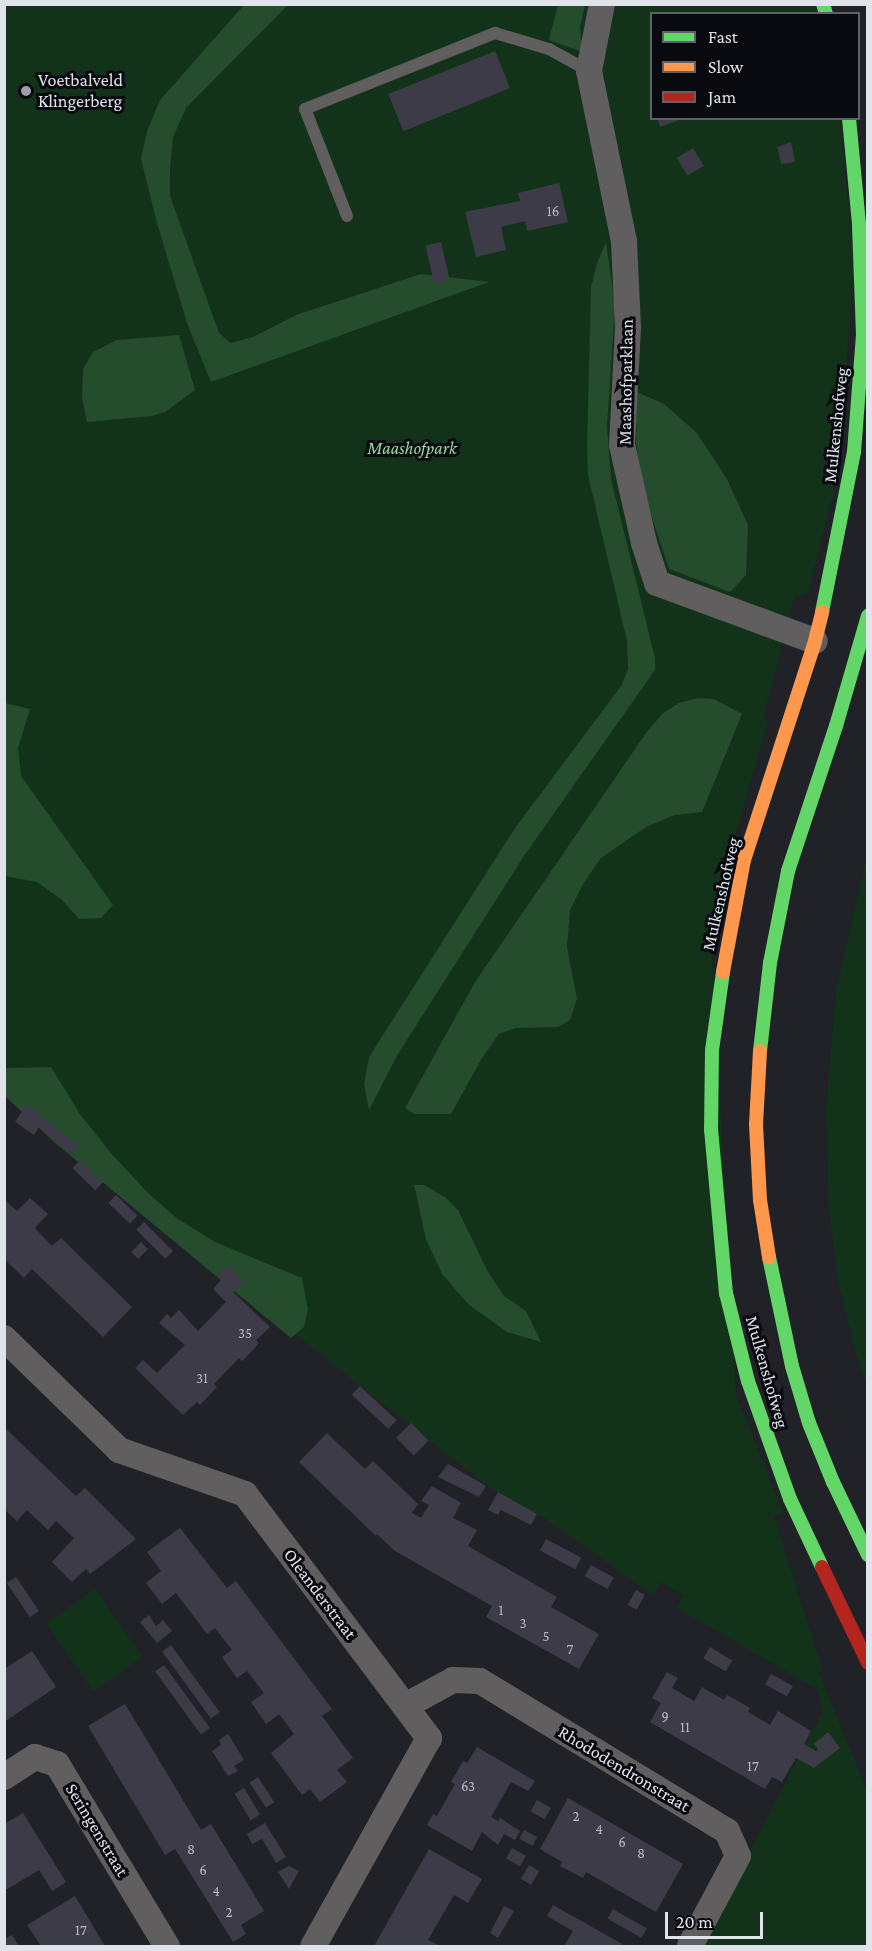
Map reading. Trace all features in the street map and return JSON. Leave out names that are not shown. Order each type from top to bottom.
[{"type":"street","name":"Maashofparklaan","points":[[602,4],[589,71],[624,242],[628,327],[622,445],[644,543],[657,583],[820,643]]},
{"type":"street","name":"Mulkenshofweg","points":[[849,120],[860,224],[862,335],[861,390],[854,452],[820,643],[744,860],[725,954],[712,1050],[711,1129],[716,1205],[726,1293],[748,1381],[789,1499],[867,1663]]},
{"type":"street","name":"Mulkenshofweg","points":[[867,616],[852,653],[788,872],[770,963],[760,1051],[756,1124],[760,1200],[774,1288],[792,1366],[809,1423],[867,1555]]},
{"type":"street","name":"Oleanderstraat","points":[[4,1338],[119,1449],[245,1494],[429,1738],[313,1947]]},
{"type":"street","name":"Rhododendronstraat","points":[[405,1706],[453,1680],[480,1681],[728,1831],[738,1856],[690,1947]]},
{"type":"street","name":"Seringenstraat","points":[[4,1777],[35,1757],[57,1764],[167,1947]]},
{"type":"lane","points":[[347,216],[305,109],[495,33],[549,49],[589,71]]},
{"type":"green space","name":"Maashofpark","points":[[5,5],[814,5],[817,12],[650,12],[650,120],[840,120],[854,267],[837,477],[808,593],[794,597],[763,719],[768,721],[727,865],[712,956],[736,1395],[783,1512],[774,1516],[823,1672],[818,1670],[867,1791],[867,1946],[700,1945],[823,1711],[817,1689],[677,1608],[683,1595],[660,1582],[653,1595],[546,1519],[489,1487],[207,1265],[5,1094]]},
{"type":"green space","points":[[244,5],[288,5],[186,108],[173,137],[170,170],[170,196],[219,333],[231,343],[253,337],[296,315],[421,274],[489,282],[211,382],[187,323],[157,223],[141,159],[147,131],[160,100]]},
{"type":"green space","points":[[558,5],[585,5],[580,27],[582,52],[549,40]]},
{"type":"green space","points":[[606,242],[615,306],[607,426],[611,479],[655,658],[655,670],[524,856],[398,1054],[369,1110],[364,1084],[369,1057],[515,828],[621,686],[628,669],[627,641],[588,475],[591,287],[597,263]]},
{"type":"green space","points":[[179,335],[195,390],[165,412],[152,416],[87,422],[82,397],[83,369],[93,352],[117,340]]},
{"type":"green space","points":[[637,392],[664,404],[696,432],[727,479],[748,525],[746,575],[730,592],[669,569],[642,487],[636,442]]},
{"type":"green space","points":[[698,698],[714,699],[742,714],[702,812],[675,815],[646,827],[601,858],[583,884],[570,910],[567,947],[577,999],[570,1020],[558,1027],[516,1028],[499,1034],[482,1058],[451,1114],[414,1114],[405,1108],[475,982],[646,733],[663,713],[679,703]]},
{"type":"green space","points":[[5,703],[30,709],[18,748],[21,776],[113,905],[101,918],[79,919],[62,900],[37,882],[5,876]]},
{"type":"green space","points":[[867,856],[868,1387],[859,1365],[838,1281],[829,1209],[826,1110],[836,991]]},
{"type":"green space","points":[[51,1067],[80,1114],[110,1152],[149,1194],[178,1219],[215,1242],[302,1278],[308,1309],[304,1327],[291,1338],[54,1142],[5,1096],[4,1068]]},
{"type":"green space","points":[[414,1185],[424,1185],[445,1197],[458,1210],[487,1270],[504,1296],[526,1311],[541,1342],[507,1332],[469,1305],[442,1274],[426,1239]]},
{"type":"green space","points":[[95,1589],[143,1657],[93,1691],[46,1623]]},
{"type":"building","points":[[495,51],[510,88],[403,131],[388,94]]},
{"type":"building","points":[[658,120],[678,120],[660,127]]},
{"type":"building","points":[[791,142],[795,162],[781,164],[777,147]]},
{"type":"building","points":[[693,148],[704,166],[688,176],[677,158]]},
{"type":"building","points":[[559,183],[568,222],[527,231],[525,221],[501,227],[506,250],[476,257],[465,212],[520,201],[518,193]]},
{"type":"building","points":[[441,242],[450,280],[434,284],[425,246]]},
{"type":"building","points":[[27,1104],[79,1146],[71,1155],[39,1127],[34,1135],[15,1122]]},
{"type":"building","points":[[80,1160],[103,1182],[95,1190],[72,1168]]},
{"type":"building","points":[[116,1195],[138,1216],[130,1224],[108,1203]]},
{"type":"building","points":[[30,1198],[48,1214],[35,1228],[52,1246],[61,1238],[132,1307],[103,1337],[32,1269],[24,1278],[4,1259],[4,1199],[17,1211]]},
{"type":"building","points":[[144,1222],[173,1251],[165,1259],[136,1230]]},
{"type":"building","points":[[141,1242],[148,1249],[138,1259],[131,1252]]},
{"type":"building","points":[[228,1265],[245,1281],[233,1292],[270,1327],[256,1340],[259,1343],[251,1352],[242,1361],[239,1358],[214,1384],[217,1387],[200,1405],[197,1402],[183,1415],[135,1368],[143,1360],[157,1373],[185,1345],[159,1323],[167,1314],[171,1318],[179,1310],[198,1331],[226,1302],[213,1289],[221,1280],[217,1276]]},
{"type":"building","points":[[360,1386],[397,1420],[388,1429],[352,1395]]},
{"type":"building","points":[[411,1423],[429,1441],[414,1456],[396,1438]]},
{"type":"building","points":[[4,1427],[76,1496],[85,1488],[136,1539],[90,1574],[86,1569],[72,1582],[52,1562],[74,1538],[56,1521],[48,1530],[27,1510],[17,1521],[4,1509]]},
{"type":"building","points":[[327,1433],[365,1469],[373,1461],[418,1504],[412,1513],[421,1518],[429,1505],[421,1501],[432,1486],[461,1503],[453,1518],[477,1530],[468,1546],[557,1597],[551,1607],[599,1634],[579,1669],[486,1617],[492,1606],[395,1551],[377,1534],[376,1536],[299,1462]]},
{"type":"building","points":[[448,1464],[486,1486],[479,1497],[438,1477]]},
{"type":"building","points":[[498,1492],[537,1514],[531,1525],[501,1510],[498,1515],[488,1510]]},
{"type":"building","points":[[180,1528],[227,1588],[236,1581],[332,1709],[322,1716],[353,1758],[337,1770],[347,1782],[320,1802],[310,1789],[302,1795],[271,1753],[294,1734],[279,1714],[266,1724],[251,1702],[264,1693],[247,1671],[237,1678],[222,1657],[232,1650],[215,1628],[207,1634],[176,1593],[162,1604],[146,1583],[161,1571],[147,1552]]},
{"type":"building","points":[[546,1539],[581,1558],[575,1569],[540,1550]]},
{"type":"building","points":[[591,1565],[614,1578],[607,1589],[585,1576]]},
{"type":"building","points":[[16,1577],[39,1611],[30,1617],[7,1583]]},
{"type":"building","points":[[636,1590],[645,1595],[637,1610],[628,1605]]},
{"type":"building","points":[[149,1615],[156,1626],[163,1620],[172,1631],[157,1643],[140,1622]]},
{"type":"building","points":[[171,1645],[220,1712],[211,1719],[162,1651]]},
{"type":"building","points":[[710,1647],[732,1660],[726,1672],[703,1658]]},
{"type":"building","points":[[32,1651],[56,1687],[4,1722],[4,1669]]},
{"type":"building","points":[[164,1665],[210,1728],[201,1735],[155,1671]]},
{"type":"building","points":[[667,1672],[678,1678],[672,1688],[694,1701],[702,1687],[724,1700],[727,1695],[750,1708],[748,1712],[770,1725],[778,1711],[811,1731],[804,1744],[816,1751],[818,1749],[814,1744],[828,1732],[840,1748],[814,1768],[796,1758],[782,1782],[772,1777],[765,1789],[650,1722],[661,1703],[652,1698]]},
{"type":"building","points":[[771,1674],[793,1686],[787,1697],[765,1684]]},
{"type":"building","points":[[125,1704],[201,1830],[211,1824],[264,1911],[241,1925],[246,1934],[233,1942],[175,1849],[165,1855],[88,1726]]},
{"type":"building","points":[[228,1734],[244,1760],[234,1766],[238,1771],[228,1776],[212,1751],[221,1745],[219,1740]]},
{"type":"building","points":[[477,1747],[535,1781],[528,1791],[511,1782],[491,1817],[498,1821],[500,1818],[520,1831],[515,1840],[504,1834],[498,1845],[482,1832],[472,1851],[427,1825],[433,1814],[437,1816],[455,1784],[451,1782],[463,1761],[467,1763]]},
{"type":"building","points":[[258,1777],[274,1802],[266,1808],[250,1782]]},
{"type":"building","points":[[244,1788],[260,1815],[251,1820],[235,1794]]},
{"type":"building","points":[[568,1798],[683,1864],[656,1912],[586,1872],[583,1878],[560,1866],[562,1862],[540,1849]]},
{"type":"building","points":[[537,1800],[551,1808],[544,1819],[530,1811]]},
{"type":"building","points":[[23,1813],[66,1882],[52,1891],[39,1870],[4,1891],[4,1824]]},
{"type":"building","points":[[265,1823],[286,1857],[276,1863],[262,1839],[252,1844],[247,1834]]},
{"type":"building","points":[[524,1830],[537,1837],[533,1846],[519,1839]]},
{"type":"building","points":[[512,1848],[526,1856],[520,1866],[506,1858]]},
{"type":"building","points":[[429,1849],[482,1879],[468,1903],[454,1895],[428,1940],[440,1946],[374,1946]]},
{"type":"building","points":[[529,1865],[539,1871],[531,1885],[521,1879]]},
{"type":"building","points":[[289,1866],[299,1871],[289,1889],[278,1872]]},
{"type":"building","points":[[75,1896],[105,1946],[41,1946],[27,1925]]},
{"type":"building","points":[[553,1905],[622,1944],[621,1946],[564,1946],[573,1931],[547,1916]]},
{"type":"building","points":[[504,1906],[514,1911],[498,1938],[490,1933]]},
{"type":"building","points":[[613,1909],[647,1928],[641,1938],[608,1919]]},
{"type":"building","points":[[12,1935],[19,1946],[7,1946],[4,1939]]},
{"type":"traffic: fast","points":[[823,4],[825,12]]},
{"type":"traffic: fast","points":[[822,612],[854,452],[863,335],[859,224],[849,120]]},
{"type":"traffic: fast","points":[[760,1051],[770,963],[788,871],[836,726],[868,616]]},
{"type":"traffic: fast","points":[[723,972],[712,1050],[711,1129],[726,1293],[748,1381],[790,1499],[822,1567]]},
{"type":"traffic: fast","points":[[769,1257],[792,1366],[809,1423],[833,1482],[868,1555]]},
{"type":"traffic: slow","points":[[723,972],[744,860],[815,641],[822,612]]},
{"type":"traffic: slow","points":[[760,1051],[756,1124],[760,1200],[769,1257]]},
{"type":"traffic: jam","points":[[822,1567],[868,1663]]},
{"type":"place","name":"Voetbalveld Klingerberg","points":[[26,91]]}]
